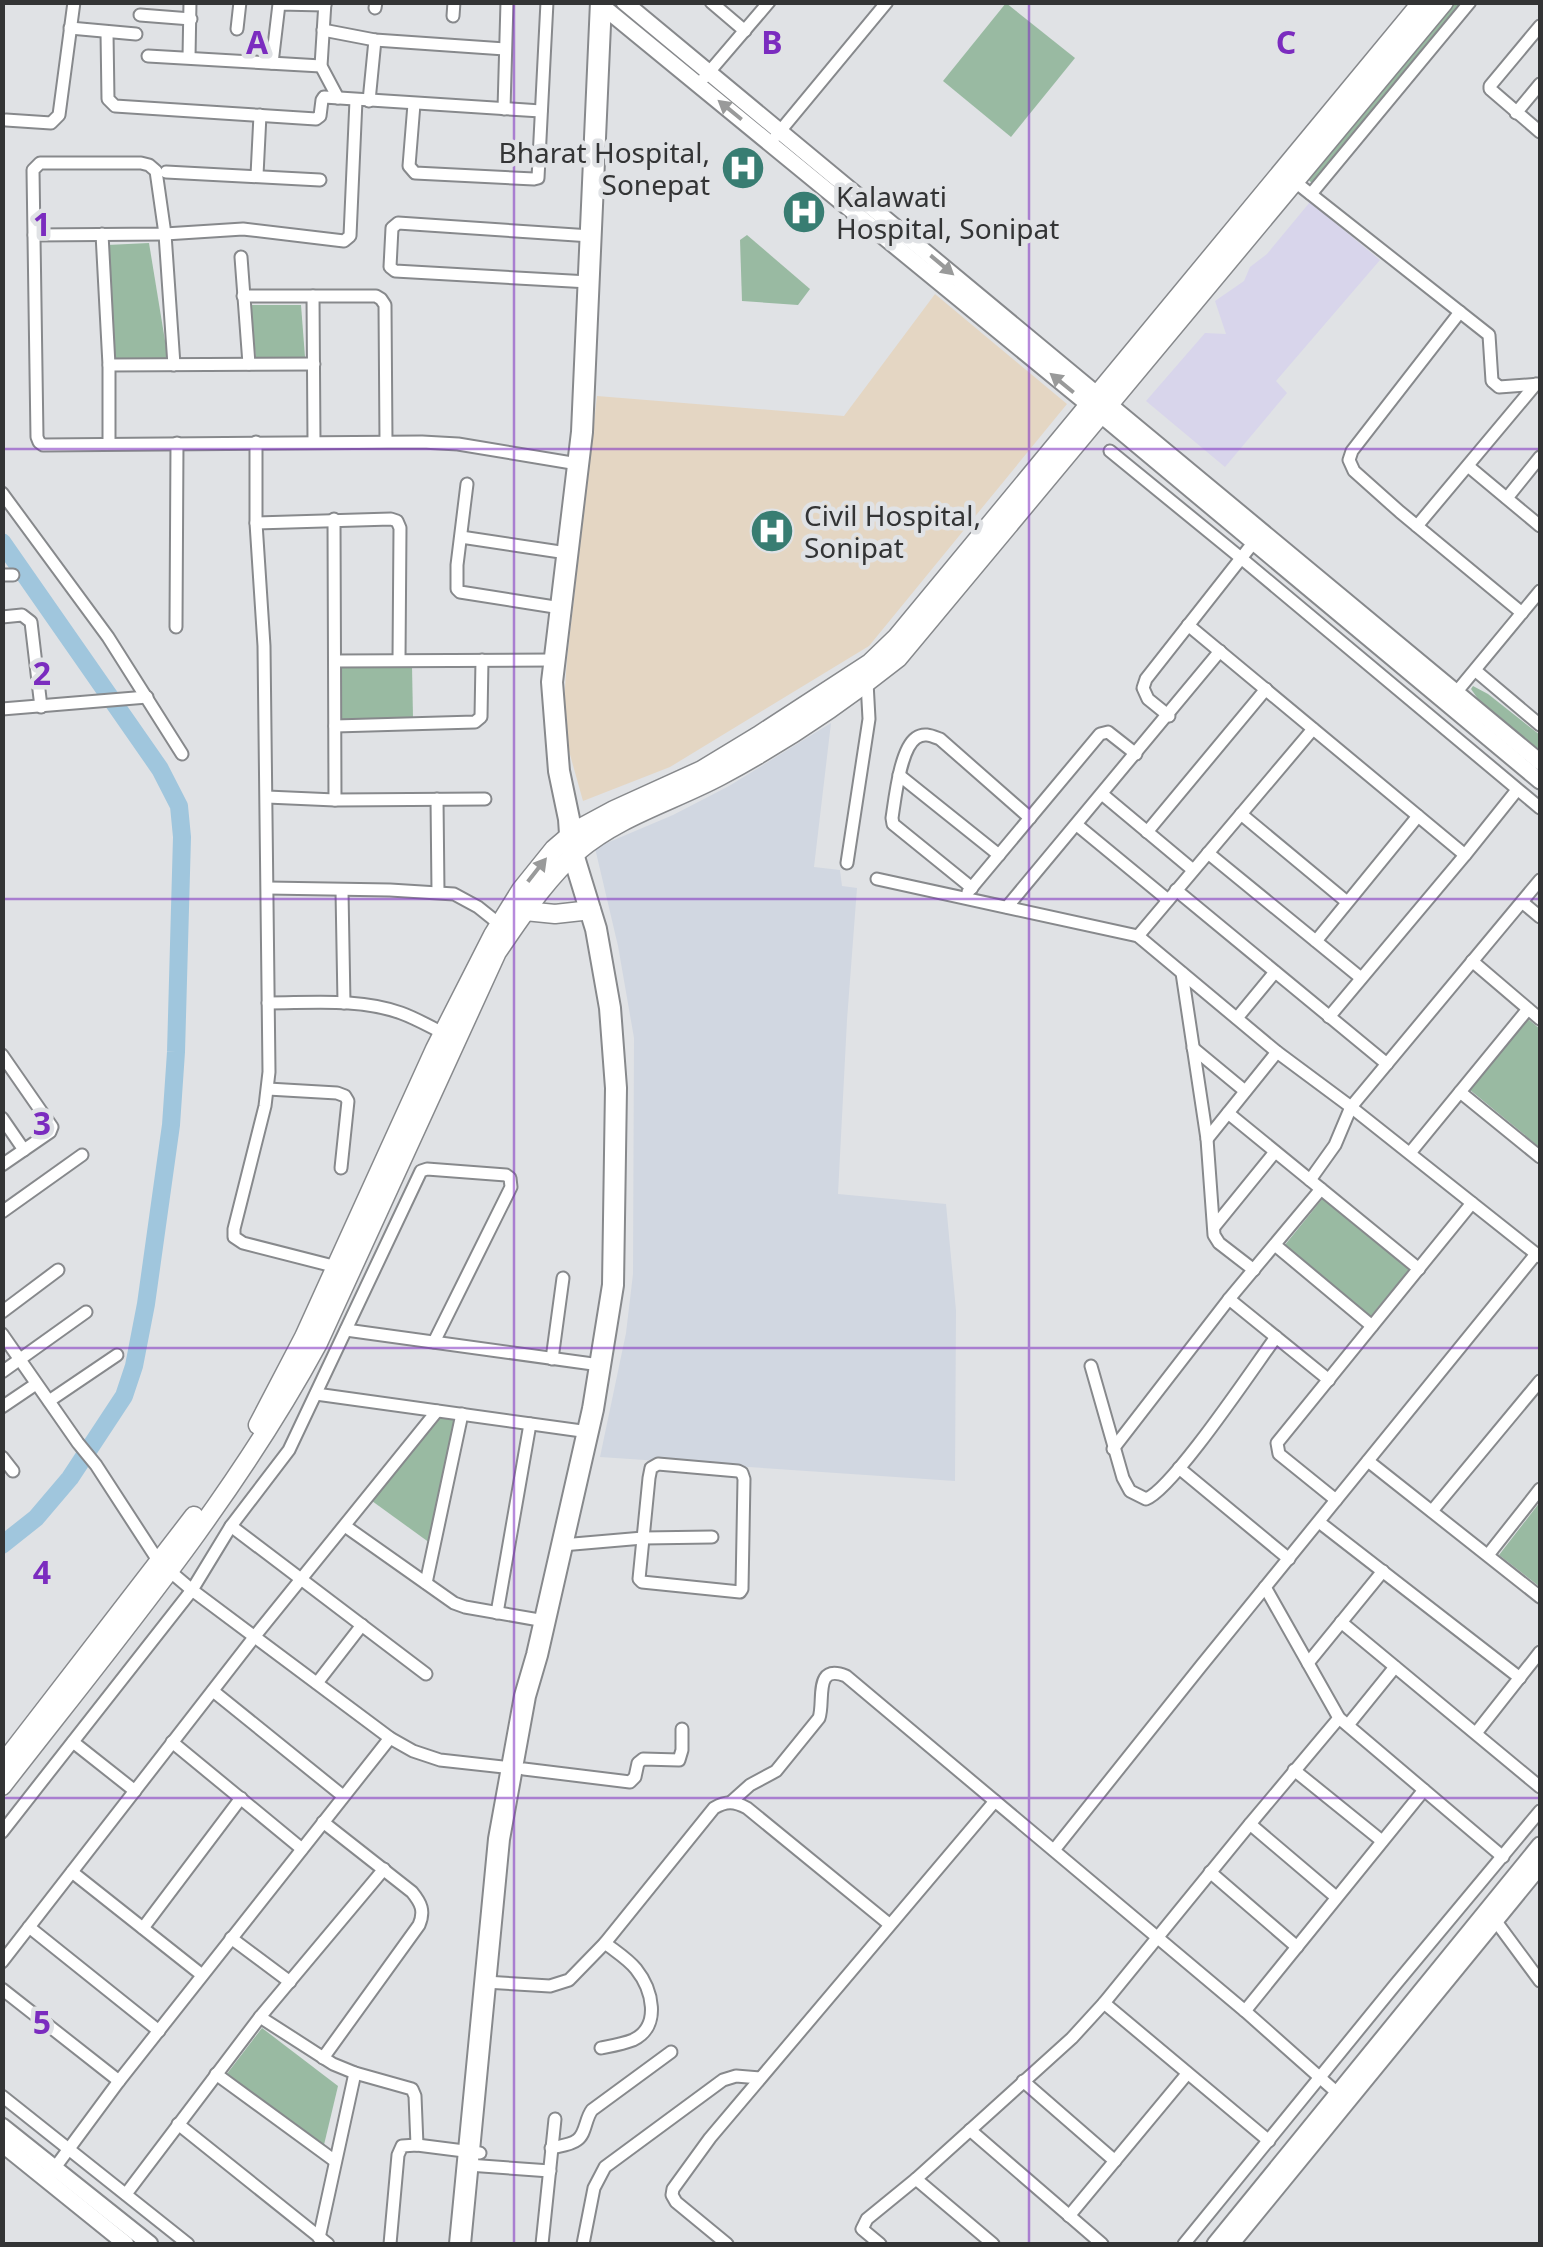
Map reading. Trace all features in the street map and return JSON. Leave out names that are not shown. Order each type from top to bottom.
[{"type":"highway","points":[[597,1409],[600,1365],[614,1285],[616,1088],[610,1008],[596,929],[559,771],[552,682],[582,432],[601,4]]},
{"type":"highway","points":[[471,2244],[474,2159],[490,1982],[518,1769],[623,1286],[626,1088],[620,1007],[606,927],[574,837]]},
{"type":"highway","points":[[537,1674],[545,1620],[567,1545]]},
{"type":"highway","points":[[460,2244],[474,2159]]},
{"type":"main road","points":[[2,1786],[164,1566],[256,1429],[344,1268],[497,952],[522,890],[554,850],[614,810],[702,770],[898,658],[1099,404],[1288,176],[1422,2]]},
{"type":"main road","points":[[1288,176],[1444,2]]},
{"type":"main road","points":[[344,1268],[443,1033],[505,928],[525,911],[574,837]]},
{"type":"main road","points":[[525,911],[555,914],[590,910]]},
{"type":"main road","points":[[2,1766],[164,1566]]},
{"type":"street","points":[[6,120],[46,124],[59,115],[74,2]]},
{"type":"street","points":[[189,58],[190,2]]},
{"type":"street","points":[[236,29],[240,2]]},
{"type":"street","points":[[504,109],[507,2]]},
{"type":"street","points":[[414,104],[409,166],[415,173],[538,178],[547,2]]},
{"type":"street","points":[[624,2],[704,78],[1452,698],[1540,781]]},
{"type":"street","points":[[710,2],[745,31]]},
{"type":"street","points":[[704,78],[769,2]]},
{"type":"street","points":[[775,137],[887,2]]},
{"type":"street","points":[[1310,194],[1470,2]]},
{"type":"street","points":[[272,63],[279,4],[325,4],[320,66],[338,98]]},
{"type":"street","points":[[601,4],[704,78]]},
{"type":"street","points":[[140,15],[191,19]]},
{"type":"street","points":[[1540,26],[1490,86],[1492,92],[1540,132]]},
{"type":"street","points":[[70,28],[136,34]]},
{"type":"street","points":[[323,30],[375,40],[505,49]]},
{"type":"street","points":[[107,33],[108,98],[115,106],[316,119],[323,98],[541,111]]},
{"type":"street","points":[[34,235],[243,229],[348,239],[362,100],[375,40]]},
{"type":"street","points":[[148,56],[320,66]]},
{"type":"street","points":[[1516,113],[1539,90]]},
{"type":"street","points":[[257,175],[260,115]]},
{"type":"street","points":[[174,364],[166,234],[156,171],[149,165],[40,164],[33,170],[37,437],[44,445],[386,441],[458,444],[578,464]]},
{"type":"street","points":[[166,172],[320,180]]},
{"type":"street","points":[[1288,176],[1489,335],[1494,385],[1538,384]]},
{"type":"street","points":[[589,282],[395,272],[390,266],[392,228],[398,224],[591,236]]},
{"type":"street","points":[[102,234],[110,443]]},
{"type":"street","points":[[241,257],[248,364]]},
{"type":"street","points":[[243,296],[382,298],[386,441]]},
{"type":"street","points":[[313,296],[314,442]]},
{"type":"street","points":[[1460,312],[1349,460],[1354,470],[1417,526],[1531,609]]},
{"type":"street","points":[[109,365],[314,364]]},
{"type":"street","points":[[1417,526],[1538,384]]},
{"type":"street","points":[[256,442],[267,797],[268,1088],[234,1237],[243,1243],[344,1268]]},
{"type":"street","points":[[176,443],[176,627]]},
{"type":"street","points":[[1110,451],[1540,808]]},
{"type":"street","points":[[1506,498],[1540,457]]},
{"type":"street","points":[[1468,466],[1540,526]]},
{"type":"street","points":[[467,484],[455,586],[460,592],[561,608]]},
{"type":"street","points":[[2,493],[108,637],[182,754]]},
{"type":"street","points":[[334,520],[335,800]]},
{"type":"street","points":[[256,523],[397,521],[399,659]]},
{"type":"street","points":[[1168,716],[1148,699],[1143,688],[1146,679],[1258,536]]},
{"type":"street","points":[[461,537],[568,553]]},
{"type":"street","points":[[1452,698],[1531,609],[1540,591]]},
{"type":"street","points":[[2,618],[22,615],[31,622],[40,707]]},
{"type":"street","points":[[1188,625],[1465,856]]},
{"type":"street","points":[[1007,907],[1220,651]]},
{"type":"street","points":[[335,726],[479,720],[482,660]]},
{"type":"street","points":[[335,661],[554,660]]},
{"type":"street","points":[[1476,670],[1540,724]]},
{"type":"street","points":[[847,864],[870,719],[863,676]]},
{"type":"street","points":[[1147,832],[1266,690]]},
{"type":"street","points":[[2,709],[146,697]]},
{"type":"street","points":[[1452,698],[1540,762]]},
{"type":"street","points":[[1138,936],[1313,729]]},
{"type":"street","points":[[968,893],[1104,732],[1136,754]]},
{"type":"street","points":[[968,893],[893,824],[899,775],[915,738],[927,734],[940,739],[1030,818]]},
{"type":"street","points":[[899,775],[999,855]]},
{"type":"street","points":[[1329,1016],[1517,790]]},
{"type":"street","points":[[1102,794],[1193,870]]},
{"type":"street","points":[[267,797],[485,799]]},
{"type":"street","points":[[438,799],[438,892]]},
{"type":"street","points":[[1241,814],[1347,902]]},
{"type":"street","points":[[1316,941],[1418,816]]},
{"type":"street","points":[[1076,825],[1275,972],[1387,1064]]},
{"type":"street","points":[[1208,853],[1362,978]]},
{"type":"street","points":[[877,879],[968,893],[1007,907],[1138,936],[1278,1052],[1538,1256],[1054,1850]]},
{"type":"street","points":[[1310,1180],[1328,1158],[1351,1107],[1540,880]]},
{"type":"street","points":[[268,888],[438,892],[466,899],[505,928]]},
{"type":"street","points":[[342,891],[344,1004]]},
{"type":"street","points":[[1522,902],[1540,917]]},
{"type":"street","points":[[1472,961],[1540,1019]]},
{"type":"street","points":[[1237,1018],[1275,972]]},
{"type":"street","points":[[1182,973],[1207,1139],[1214,1235],[1218,1243],[1254,1270]]},
{"type":"street","points":[[268,1003],[344,1004],[398,1012],[443,1033]]},
{"type":"street","points":[[1410,1154],[1528,1008]]},
{"type":"street","points":[[1193,1048],[1246,1091]]},
{"type":"street","points":[[1207,1139],[1278,1052]]},
{"type":"street","points":[[2,1055],[52,1128],[2,1166]]},
{"type":"street","points":[[268,1088],[337,1092],[345,1096],[348,1101],[341,1168]]},
{"type":"street","points":[[1460,1092],[1540,1154]]},
{"type":"street","points":[[1228,1113],[1419,1269]]},
{"type":"street","points":[[2,1118],[24,1150]]},
{"type":"street","points":[[1214,1227],[1275,1152]]},
{"type":"street","points":[[2,1212],[82,1155]]},
{"type":"street","points":[[2,1832],[192,1590],[231,1526],[289,1450],[421,1171],[427,1168],[506,1175],[510,1187],[434,1342]]},
{"type":"street","points":[[1113,1449],[1321,1189]]},
{"type":"street","points":[[1336,1500],[1280,1454],[1277,1443],[1472,1203]]},
{"type":"street","points":[[1274,1245],[1372,1326]]},
{"type":"street","points":[[2,1312],[58,1270]]},
{"type":"street","points":[[552,1359],[563,1278]]},
{"type":"street","points":[[1230,1300],[1329,1380]]},
{"type":"street","points":[[2,1372],[86,1312]]},
{"type":"street","points":[[346,1330],[600,1365]]},
{"type":"street","points":[[2,1334],[164,1566],[413,1752],[440,1760],[630,1782],[640,1760],[679,1760],[682,1729]]},
{"type":"street","points":[[1091,1366],[1126,1484],[1139,1498],[1152,1498],[1179,1468],[1276,1337]]},
{"type":"street","points":[[49,1400],[116,1355]]},
{"type":"street","points":[[1432,1512],[1540,1381]]},
{"type":"street","points":[[2,1407],[36,1384]]},
{"type":"street","points":[[316,1394],[592,1433]]},
{"type":"street","points":[[2,1962],[255,1636],[438,1411]]},
{"type":"street","points":[[426,1584],[462,1414]]},
{"type":"street","points":[[497,1613],[530,1424]]},
{"type":"street","points":[[2,1457],[14,1471]]},
{"type":"street","points":[[1368,1461],[1540,1597]]},
{"type":"street","points":[[653,1465],[742,1473],[740,1592],[642,1582],[638,1576],[643,1538],[653,1465]]},
{"type":"street","points":[[1179,1468],[1289,1559]]},
{"type":"street","points":[[1488,1555],[1540,1489]]},
{"type":"street","points":[[1319,1522],[1520,1678]]},
{"type":"street","points":[[231,1526],[426,1674]]},
{"type":"street","points":[[345,1526],[454,1603],[545,1620]]},
{"type":"street","points":[[567,1545],[712,1537]]},
{"type":"street","points":[[1308,1663],[1383,1571]]},
{"type":"street","points":[[1265,1587],[1344,1722],[1503,1857]]},
{"type":"street","points":[[1342,1622],[1540,1787]]},
{"type":"street","points":[[316,1683],[362,1625]]},
{"type":"street","points":[[1476,1733],[1540,1652]]},
{"type":"street","points":[[880,2244],[862,2225],[1072,2038],[1294,1770],[1395,1666]]},
{"type":"street","points":[[490,1982],[550,1986],[570,1980],[714,1808],[730,1802],[781,1767],[819,1718],[824,1681],[830,1674],[839,1673],[1245,2011],[1342,2097]]},
{"type":"street","points":[[213,1691],[343,1796]]},
{"type":"street","points":[[50,2174],[390,1738]]},
{"type":"street","points":[[73,1742],[135,1791]]},
{"type":"street","points":[[172,1742],[302,1849]]},
{"type":"street","points":[[1294,1770],[1382,1841]]},
{"type":"street","points":[[1245,2011],[1424,1790]]},
{"type":"street","points":[[143,1928],[241,1798]]},
{"type":"street","points":[[727,2244],[676,2202],[672,2196],[680,2178],[995,1801]]},
{"type":"street","points":[[730,1802],[747,1808],[889,1924]]},
{"type":"street","points":[[1184,2244],[1540,1811]]},
{"type":"street","points":[[323,1822],[417,1898],[423,1916],[323,2058]]},
{"type":"street","points":[[1250,1824],[1336,1898]]},
{"type":"street","points":[[1215,2244],[1491,1915],[1540,1846]]},
{"type":"street","points":[[1491,1915],[1540,1866]]},
{"type":"street","points":[[126,2194],[260,2018],[384,1869]]},
{"type":"street","points":[[72,1872],[202,1975]]},
{"type":"street","points":[[1210,1872],[1297,1947]]},
{"type":"street","points":[[1491,1915],[1540,1980]]},
{"type":"street","points":[[29,1927],[159,2031]]},
{"type":"street","points":[[231,1938],[290,1982]]},
{"type":"street","points":[[601,2048],[634,2039],[647,2028],[652,2012],[642,1977],[605,1942]]},
{"type":"street","points":[[2,1989],[120,2081]]},
{"type":"street","points":[[1104,2003],[1268,2141]]},
{"type":"street","points":[[260,2018],[323,2058],[355,2073],[412,2089],[416,2096],[417,2145]]},
{"type":"street","points":[[551,2148],[578,2140],[588,2114],[671,2052]]},
{"type":"street","points":[[323,2241],[335,2161],[355,2073]]},
{"type":"street","points":[[216,2074],[335,2161]]},
{"type":"street","points":[[1069,2216],[1188,2074]]},
{"type":"street","points":[[583,2244],[594,2188],[605,2167],[723,2080],[736,2076],[760,2078]]},
{"type":"street","points":[[1023,2082],[1115,2162]]},
{"type":"street","points":[[2,2096],[188,2244]]},
{"type":"street","points":[[1231,2244],[1342,2097]]},
{"type":"street","points":[[542,2244],[555,2119]]},
{"type":"street","points":[[178,2124],[323,2241]]},
{"type":"street","points":[[2,2126],[126,2244]]},
{"type":"street","points":[[970,2130],[1102,2244]]},
{"type":"street","points":[[2,2144],[150,2244]]},
{"type":"street","points":[[390,2244],[402,2146],[417,2145],[550,2171]]},
{"type":"street","points":[[916,2178],[993,2244]]},
{"type":"shaded area","points":[[1310,202],[1380,260],[1276,381],[1287,393],[1225,467],[1146,401],[1205,333],[1226,334],[1215,301],[1244,281],[1250,267],[1267,254]]},
{"type":"shaded area","name":"Civil Hospital, Sonipat","points":[[935,294],[1067,404],[869,646],[670,767],[583,801],[569,751],[564,702],[597,396],[844,416]]},
{"type":"shaded area","points":[[831,723],[814,867],[840,870],[842,886],[857,888],[838,1194],[946,1204],[956,1310],[955,1481],[600,1457],[626,1333],[633,1274],[634,1038],[595,848],[729,786]]},
{"type":"green space","points":[[1006,3],[1075,58],[1011,137],[943,81]]},
{"type":"green space","points":[[1449,3],[1464,3],[1313,184],[1304,176]]},
{"type":"green space","points":[[747,235],[810,289],[798,305],[742,301],[740,240]]},
{"type":"green space","points":[[149,243],[168,359],[113,359],[107,245]]},
{"type":"green space","points":[[250,305],[301,305],[305,357],[256,358]]},
{"type":"green space","points":[[412,666],[413,718],[342,719],[341,667]]},
{"type":"green space","points":[[1473,686],[1540,735],[1540,751],[1478,699]]},
{"type":"green space","points":[[1528,1019],[1540,1029],[1538,1146],[1470,1090]]},
{"type":"green space","points":[[1323,1198],[1410,1269],[1370,1317],[1284,1246]]},
{"type":"green space","points":[[439,1416],[456,1421],[430,1543],[372,1501]]},
{"type":"green space","points":[[1540,1502],[1540,1587],[1499,1555]]},
{"type":"green space","points":[[262,2028],[338,2086],[323,2149],[226,2075]]},
{"type":"waterway","points":[[2,542],[160,769],[179,806],[182,837],[171,1125],[134,1366],[124,1396],[70,1478],[36,1518],[2,1545]]},
{"type":"place","name":"Bharat Hospital, Sonepat","points":[[743,168]]},
{"type":"place","name":"Kalawati Hospital, Sonipat","points":[[804,212]]},
{"type":"place","name":"Civil Hospital, Sonipat","points":[[772,531]]}]
